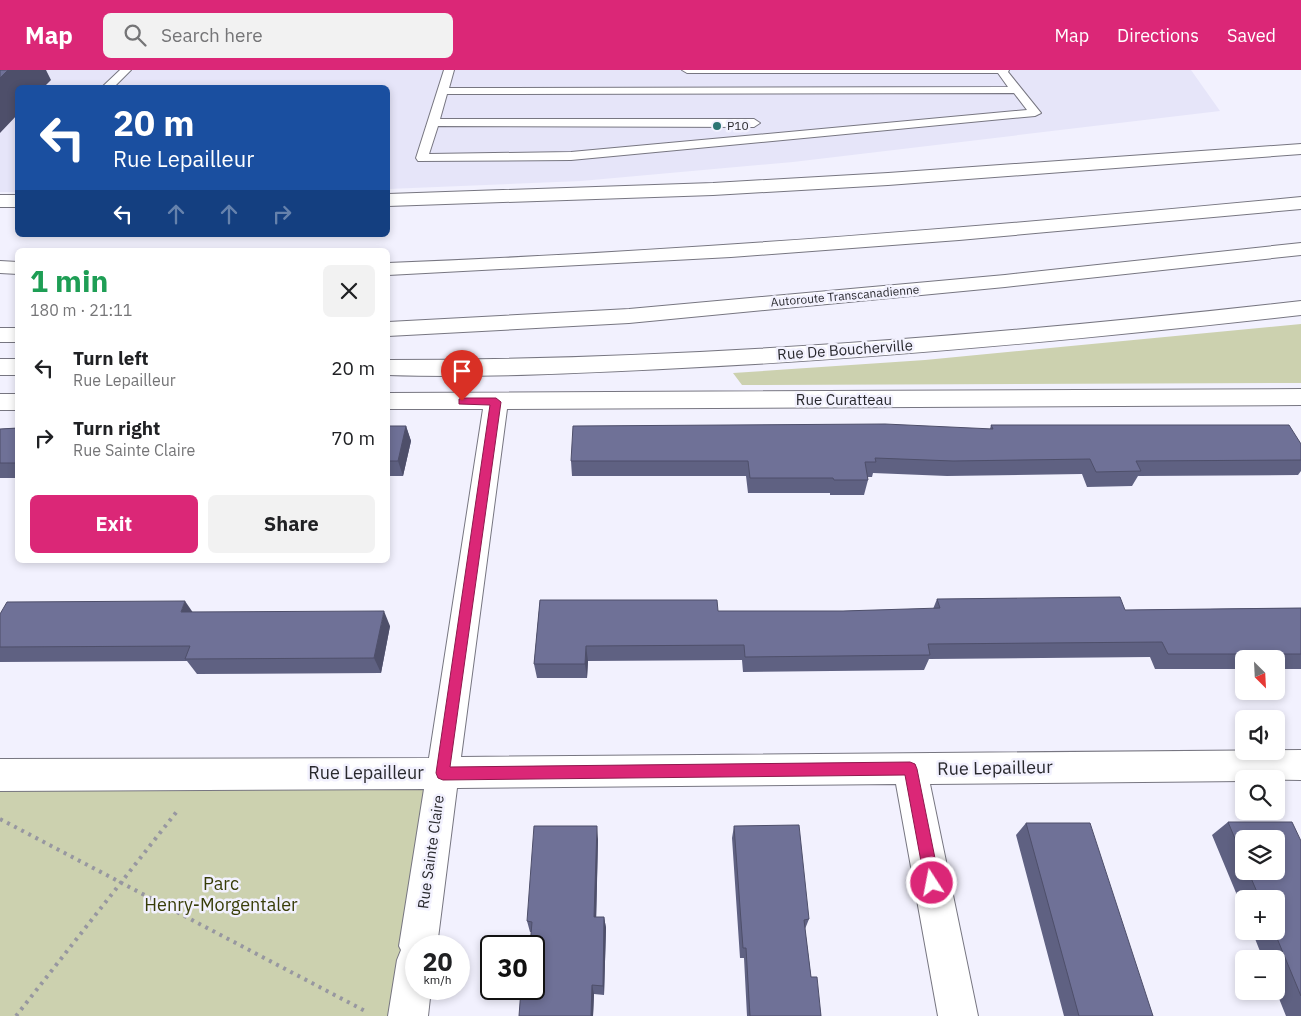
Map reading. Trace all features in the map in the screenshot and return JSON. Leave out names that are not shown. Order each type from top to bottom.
[{"type":"main road","points":[[390,200],[714,189],[888,179],[1301,149]]},
{"type":"main road","points":[[1254,207],[1301,198]]},
{"type":"main road","points":[[0,201],[15,201]]},
{"type":"main road","points":[[390,269],[612,260],[788,249],[1301,202]]},
{"type":"main road","name":"Autoroute Transcanadienne","points":[[390,329],[629,316],[995,282],[1301,249]]},
{"type":"main road","points":[[0,267],[15,268]]},
{"type":"main road","name":"Rue De Boucherville","points":[[390,368],[549,366],[818,353],[1062,334],[1301,308]]},
{"type":"main road","points":[[0,335],[15,336]]},
{"type":"main road","points":[[0,367],[15,367]]},
{"type":"main road","name":"Rue Curatteau","points":[[390,401],[1301,397]]},
{"type":"main road","points":[[0,402],[15,402]]},
{"type":"main road","name":"Rue Sainte Claire","points":[[420,935],[496,402]]},
{"type":"main road","name":"Rue Lepailleur","points":[[0,775],[1301,765]]},
{"type":"main road","points":[[910,769],[958,1016]]},
{"type":"main road","points":[[408,1016],[410,1000]]},
{"type":"lane","points":[[109,85],[126,70]]},
{"type":"lane","points":[[449,70],[422,158],[570,156],[1035,113],[1002,70],[687,70]]},
{"type":"lane","points":[[442,91],[748,95],[1016,90]]},
{"type":"lane","points":[[433,122],[753,119],[757,138]]},
{"type":"path","points":[[16,1016],[207,774]]},
{"type":"path","points":[[0,820],[376,1016]]},
{"type":"shaded area","name":"P10","points":[[0,70],[1191,70],[1220,111],[793,162],[581,181],[390,189],[390,85],[15,85],[15,192],[0,192]]},
{"type":"green space","points":[[1301,324],[1301,383],[742,385],[733,373],[925,360]]},
{"type":"green space","name":"Parc Henry-Morgentaler","points":[[443,773],[420,935],[405,935],[405,1000],[410,1000],[408,1016],[0,1016],[0,775]]},
{"type":"building","points":[[0,70],[8,70],[0,78]]},
{"type":"building","points":[[885,424],[993,429],[991,425],[1289,425],[1301,444],[1301,460],[1136,461],[1141,471],[1096,472],[1090,459],[953,461],[875,458],[876,462],[865,462],[868,480],[750,478],[748,461],[571,461],[573,426]]},
{"type":"building","points":[[390,426],[406,426],[398,461],[390,461]]},
{"type":"building","points":[[15,428],[15,463],[0,463],[0,429]]},
{"type":"building","points":[[1120,597],[1125,610],[1301,608],[1301,654],[1285,654],[1285,650],[1235,650],[1235,654],[1168,654],[1162,642],[928,644],[930,655],[745,657],[744,645],[586,646],[585,664],[534,664],[540,600],[717,600],[718,611],[843,611],[940,608],[937,599]]},
{"type":"building","points":[[185,601],[181,612],[384,611],[374,658],[185,659],[190,646],[0,647],[0,614],[7,602]]},
{"type":"building","points":[[1228,822],[1292,822],[1301,841],[1301,996],[1285,957],[1285,950],[1282,950],[1278,940],[1285,940],[1285,890],[1256,890],[1252,880],[1285,880],[1285,830],[1235,830],[1235,839]]},
{"type":"building","points":[[1026,823],[1090,823],[1153,1016],[1079,1016]]},
{"type":"building","points":[[799,825],[809,919],[804,920],[811,977],[817,977],[821,1016],[750,1016],[746,948],[743,948],[734,826]]},
{"type":"building","points":[[534,826],[597,826],[594,917],[604,917],[603,986],[592,985],[591,1016],[519,1016],[520,1000],[545,1000],[545,935],[531,935],[532,922],[527,921]]},
{"type":"place","name":"P10","points":[[717,126]]},
{"type":"route","points":[[462,401],[496,402],[443,773],[910,769],[932,883]]}]
